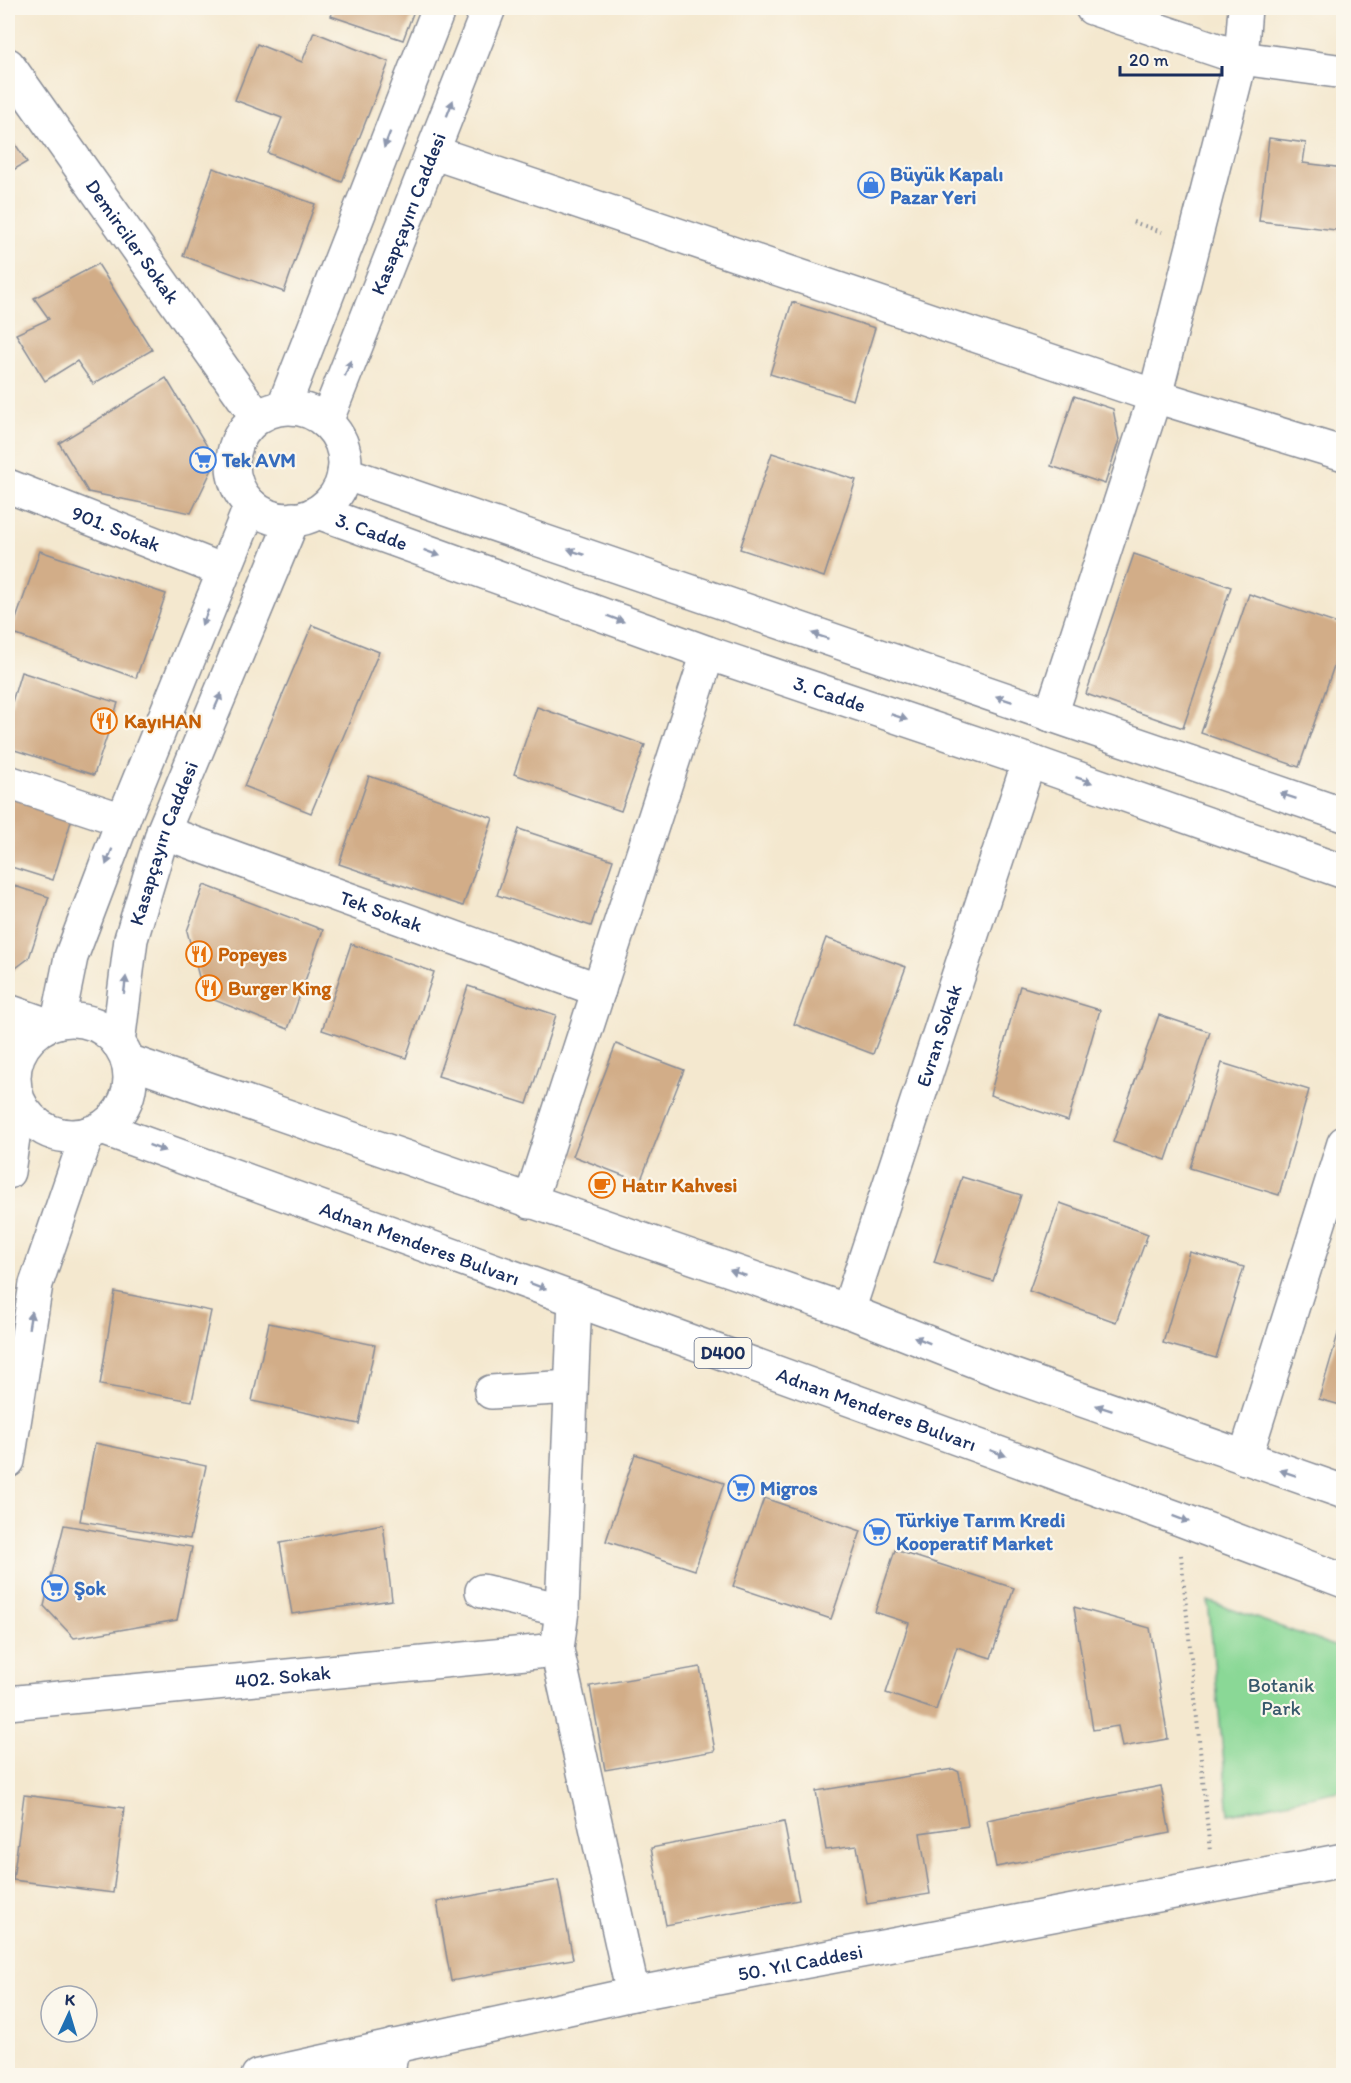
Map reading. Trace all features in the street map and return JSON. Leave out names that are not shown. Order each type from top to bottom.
[{"type":"main road","points":[[270,412],[439,8]]},
{"type":"main road","name":"Kasapçayırı Caddesi","points":[[326,422],[489,8]]},
{"type":"main road","points":[[1092,8],[1241,58],[1344,72]]},
{"type":"main road","points":[[1051,715],[1155,396],[1241,58],[1245,8]]},
{"type":"main road","name":"Demirciler Sokak","points":[[8,65],[270,412]]},
{"type":"main road","points":[[432,152],[1155,396],[1344,454]]},
{"type":"main road","points":[[299,409],[313,413],[326,422],[338,436],[344,454],[344,473],[340,488],[330,501],[306,515],[278,519],[264,514],[251,505],[240,492],[234,476],[233,459],[237,443],[245,429],[270,412],[299,409]]},
{"type":"main road","points":[[344,473],[1344,815]]},
{"type":"main road","name":"901. Sokak","points":[[8,486],[224,571]]},
{"type":"main road","points":[[53,1023],[71,957],[123,820],[251,505]]},
{"type":"main road","name":"Kasapçayırı Caddesi","points":[[123,1052],[131,939],[163,832],[306,515]]},
{"type":"main road","name":"3. Cadde","points":[[306,515],[1029,761],[1344,872]]},
{"type":"main road","points":[[530,1202],[708,653]]},
{"type":"main road","name":"Evran Sokak","points":[[848,1311],[1029,761]]},
{"type":"main road","points":[[8,782],[123,820]]},
{"type":"main road","name":"Tek Sokak","points":[[163,832],[599,990]]},
{"type":"main road","points":[[8,1011],[53,1023]]},
{"type":"main road","points":[[8,1172],[14,1068],[20,1050],[32,1035],[53,1023],[74,1020],[91,1023],[106,1031],[123,1052],[130,1080],[126,1099],[117,1116],[95,1132],[71,1137],[55,1135],[40,1128],[27,1117],[13,1091]]},
{"type":"main road","points":[[123,1052],[530,1202],[848,1311],[1000,1371],[1344,1492]]},
{"type":"main road","points":[[8,1461],[36,1284],[95,1132]]},
{"type":"main road","name":"Adnan Menderes Bulvarı","points":[[95,1132],[575,1299],[1344,1581]]},
{"type":"main road","points":[[1245,1458],[1344,1143]]},
{"type":"main road","points":[[575,1299],[562,1610],[557,1650],[633,1994]]},
{"type":"main road","points":[[491,1392],[571,1387]]},
{"type":"main road","points":[[482,1591],[562,1610]]},
{"type":"main road","name":"402. Sokak","points":[[8,1703],[557,1650]]},
{"type":"main road","name":"50. Yıl Caddesi","points":[[258,2076],[390,2061],[633,1994],[1344,1860]]},
{"type":"path","points":[[1177,1518],[1214,1883]]},
{"type":"green space","name":"Botanik Park","points":[[1208,1601],[1343,1649],[1343,1790],[1229,1814]]},
{"type":"building","points":[[334,8],[415,8],[403,40],[331,16]]},
{"type":"building","points":[[314,32],[389,62],[342,182],[268,153],[282,118],[235,100],[257,44],[302,62]]},
{"type":"building","points":[[8,133],[27,162],[8,173]]},
{"type":"building","points":[[1269,138],[1306,143],[1303,163],[1344,168],[1344,231],[1259,221]]},
{"type":"building","points":[[213,168],[315,204],[284,292],[183,256]]},
{"type":"building","points":[[98,264],[152,350],[93,384],[77,361],[45,381],[16,334],[49,319],[34,298]]},
{"type":"building","points":[[792,302],[875,328],[853,400],[770,374]]},
{"type":"building","points":[[166,378],[216,461],[191,513],[88,492],[59,443]]},
{"type":"building","points":[[1074,396],[1113,409],[1119,440],[1105,484],[1051,466]]},
{"type":"building","points":[[772,453],[856,480],[824,577],[740,549]]},
{"type":"building","points":[[40,551],[166,594],[136,678],[11,633]]},
{"type":"building","points":[[1134,554],[1231,587],[1183,728],[1086,694]]},
{"type":"building","points":[[1249,594],[1344,626],[1344,637],[1299,767],[1201,733]]},
{"type":"building","points":[[312,625],[379,652],[311,813],[244,786]]},
{"type":"building","points":[[21,672],[118,703],[94,775],[8,748],[8,715]]},
{"type":"building","points":[[537,707],[645,745],[621,811],[514,774]]},
{"type":"building","points":[[369,776],[493,818],[463,906],[339,864]]},
{"type":"building","points":[[8,795],[73,815],[53,880],[8,866]]},
{"type":"building","points":[[519,829],[613,860],[591,926],[497,895]]},
{"type":"building","points":[[8,884],[49,897],[29,958],[8,974]]},
{"type":"building","points":[[204,885],[323,930],[288,1029],[204,996],[187,931]]},
{"type":"building","points":[[826,938],[906,967],[873,1054],[794,1024]]},
{"type":"building","points":[[351,944],[434,972],[406,1058],[322,1030]]},
{"type":"building","points":[[468,986],[556,1015],[527,1104],[438,1076]]},
{"type":"building","points":[[1020,986],[1100,1010],[1068,1121],[990,1095]]},
{"type":"building","points":[[1159,1015],[1210,1032],[1166,1160],[1113,1142]]},
{"type":"building","points":[[616,1044],[684,1070],[640,1182],[573,1156]]},
{"type":"building","points":[[1222,1063],[1309,1090],[1279,1195],[1190,1168]]},
{"type":"building","points":[[962,1177],[1021,1195],[993,1281],[934,1262]]},
{"type":"building","points":[[1060,1203],[1148,1234],[1116,1322],[1029,1291]]},
{"type":"building","points":[[1190,1252],[1244,1267],[1216,1358],[1163,1343]]},
{"type":"building","points":[[115,1292],[211,1311],[192,1401],[100,1385]]},
{"type":"building","points":[[269,1323],[375,1345],[359,1424],[252,1401]]},
{"type":"building","points":[[1341,1324],[1344,1325],[1344,1406],[1319,1399]]},
{"type":"building","points":[[95,1443],[206,1466],[190,1539],[80,1521]]},
{"type":"building","points":[[635,1454],[724,1483],[695,1570],[606,1541]]},
{"type":"building","points":[[764,1498],[861,1531],[831,1619],[733,1586]]},
{"type":"building","points":[[383,1524],[392,1600],[292,1614],[280,1543]]},
{"type":"building","points":[[64,1525],[192,1547],[177,1620],[74,1638],[44,1606]]},
{"type":"building","points":[[895,1550],[1014,1588],[991,1658],[957,1647],[936,1710],[886,1693],[909,1623],[875,1612]]},
{"type":"building","points":[[1074,1607],[1150,1628],[1168,1739],[1122,1747],[1118,1726],[1093,1730]]},
{"type":"building","points":[[700,1667],[715,1751],[605,1770],[590,1686]]},
{"type":"building","points":[[953,1769],[959,1772],[968,1826],[920,1833],[930,1894],[867,1904],[857,1846],[826,1850],[816,1791]]},
{"type":"building","points":[[1161,1786],[1170,1833],[996,1867],[987,1820]]},
{"type":"building","points":[[24,1795],[124,1808],[113,1893],[13,1880]]},
{"type":"building","points":[[784,1822],[799,1900],[666,1925],[651,1848]]},
{"type":"building","points":[[558,1880],[573,1959],[451,1981],[437,1902]]},
{"type":"place","name":"Büyük Kapalı Pazar Yeri","points":[[871,185]]},
{"type":"place","name":"Tek AVM","points":[[203,460]]},
{"type":"place","name":"KayıHAN","points":[[104,721]]},
{"type":"place","name":"Popeyes","points":[[199,954]]},
{"type":"place","name":"Burger King","points":[[209,988]]},
{"type":"place","name":"Hatır Kahvesi","points":[[602,1185]]},
{"type":"place","name":"Migros","points":[[741,1488]]},
{"type":"place","name":"Türkiye Tarım Kredi Kooperatif Market","points":[[877,1532]]},
{"type":"place","name":"Şok","points":[[55,1588]]}]
